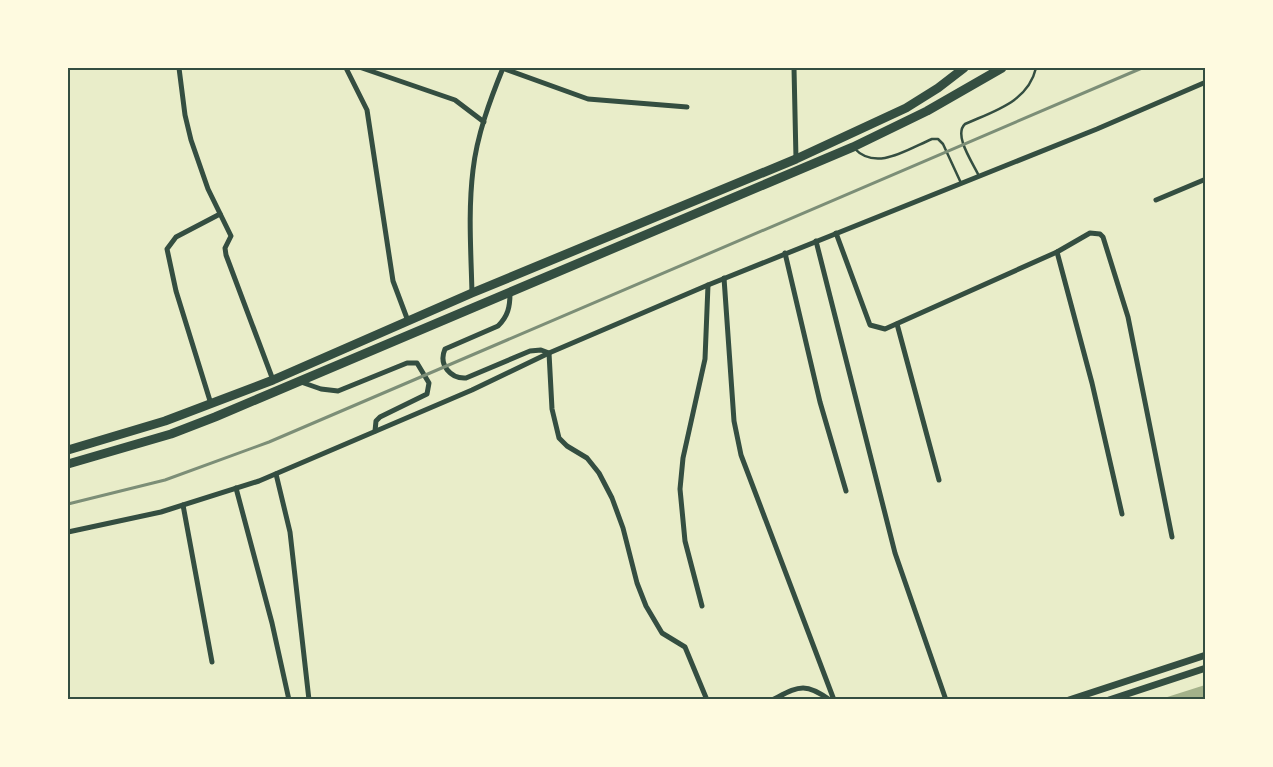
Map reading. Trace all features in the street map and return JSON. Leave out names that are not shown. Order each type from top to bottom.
[{"type":"highway","points":[[68,450],[120,436],[272,380],[472,293],[796,159],[906,108],[938,88],[964,68]]},
{"type":"highway","points":[[68,464],[171,434],[301,382],[853,147],[927,111],[1002,68]]},
{"type":"main road","points":[[1069,700],[1206,655]]},
{"type":"main road","points":[[1109,700],[1206,668]]},
{"type":"street","points":[[179,68],[187,126],[201,171],[231,236],[225,248],[226,255],[272,380]]},
{"type":"street","points":[[346,68],[367,110],[393,281],[408,320]]},
{"type":"street","points":[[362,68],[455,100],[484,122]]},
{"type":"street","points":[[472,293],[471,184],[484,122],[503,68],[588,99],[687,107]]},
{"type":"street","points":[[794,68],[796,159]]},
{"type":"street","points":[[68,532],[183,505],[276,474],[472,390],[549,354],[724,278],[1096,129],[1206,82]]},
{"type":"street","points":[[1156,200],[1206,179]]},
{"type":"street","points":[[211,404],[176,291],[167,249],[176,237],[220,214]]},
{"type":"street","points":[[836,233],[870,325],[885,329],[1057,252],[1090,233],[1100,234],[1103,237],[1130,326],[1172,537]]},
{"type":"street","points":[[816,241],[895,553],[946,700]]},
{"type":"street","points":[[1057,252],[1092,383],[1122,514]]},
{"type":"street","points":[[785,253],[820,402],[846,491]]},
{"type":"street","points":[[724,278],[734,421],[741,454],[834,700]]},
{"type":"street","points":[[702,606],[685,541],[680,489],[683,458],[705,359],[708,285]]},
{"type":"street","points":[[510,293],[507,314],[498,326],[445,349],[443,359],[450,375],[457,378],[466,378],[530,352],[541,350],[549,354]]},
{"type":"street","points":[[897,324],[940,480]]},
{"type":"street","points":[[549,354],[552,409],[559,438],[567,446],[587,458],[599,472],[623,528],[637,583],[646,606],[662,633],[685,647],[708,700]]},
{"type":"street","points":[[301,382],[321,389],[338,392],[407,362],[417,363],[430,383],[427,394],[380,417],[376,421],[375,431]]},
{"type":"street","points":[[276,474],[293,552],[303,658],[310,700]]},
{"type":"street","points":[[236,488],[270,614],[288,700]]},
{"type":"street","points":[[183,505],[212,662]]},
{"type":"street","points":[[772,700],[802,686],[817,690],[830,700]]},
{"type":"lane","points":[[979,176],[961,137],[961,129],[965,124],[1016,100],[1027,88],[1036,68]]},
{"type":"lane","points":[[853,147],[866,157],[882,159],[932,139],[938,139],[943,144],[961,183]]},
{"type":"shaded area","points":[[1205,685],[1205,699],[1161,699]]},
{"type":"railway","points":[[68,504],[165,480],[269,442],[1142,68]]}]
